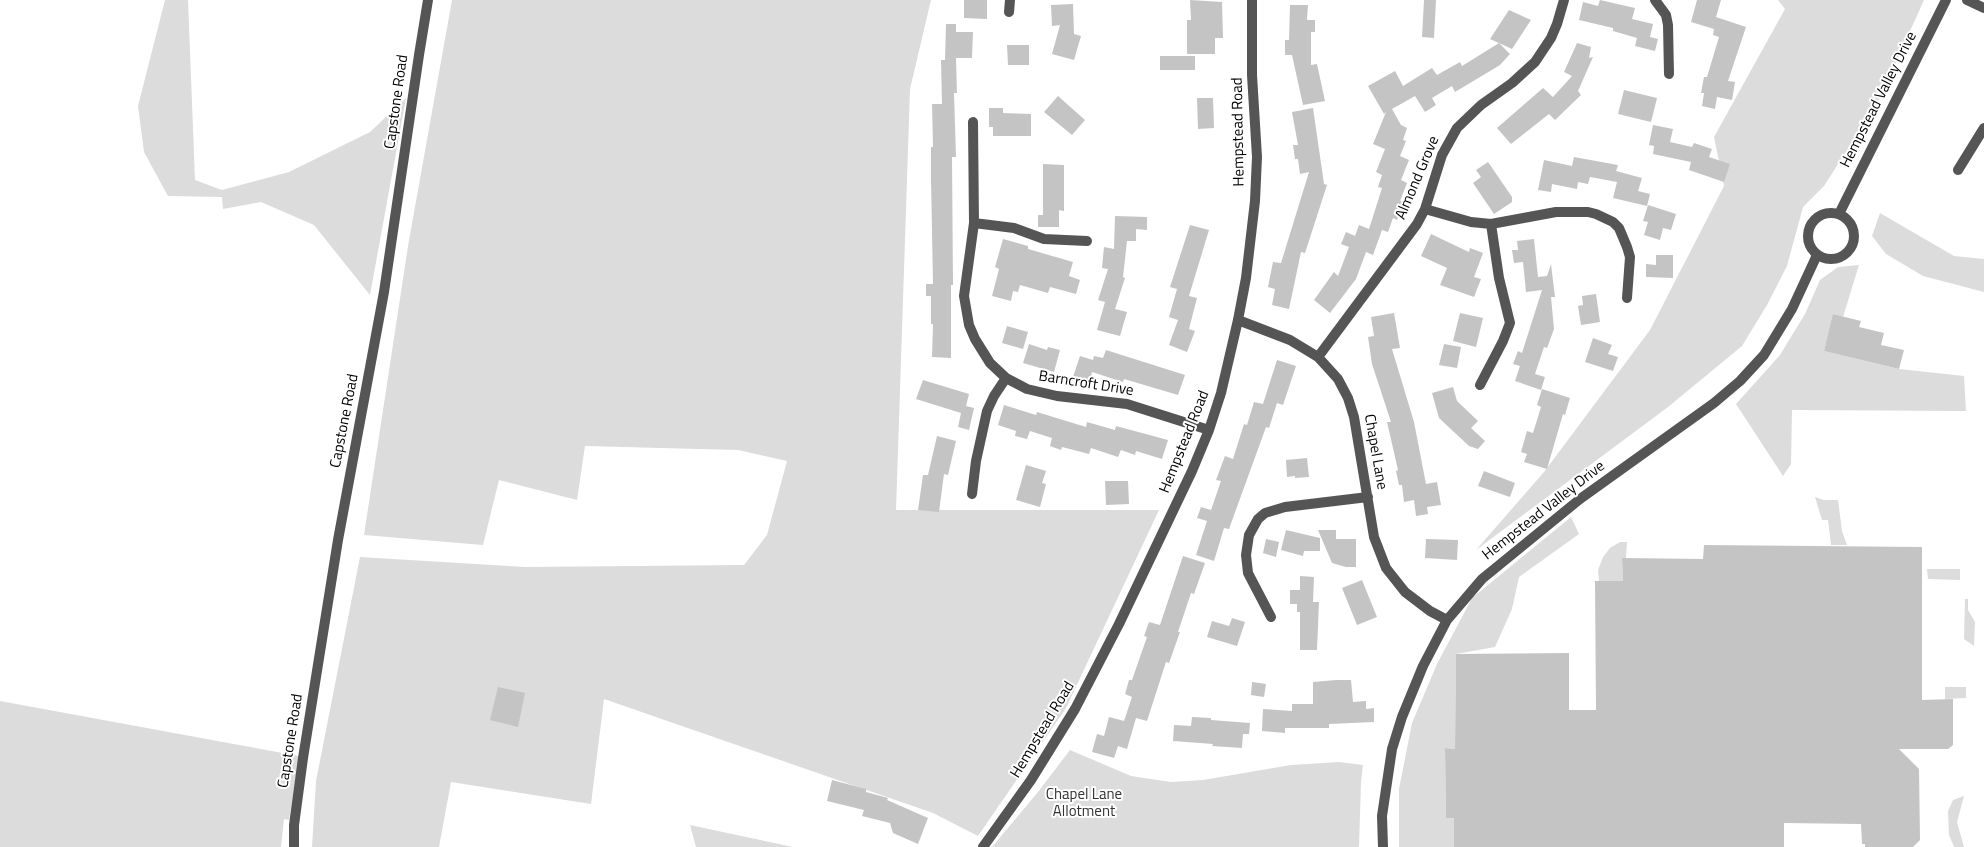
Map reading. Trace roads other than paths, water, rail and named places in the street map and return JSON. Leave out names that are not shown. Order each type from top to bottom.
[{"type":"street","name":"Capstone Road","points":[[294,847],[294,825],[303,758],[340,533],[384,292],[428,0]]},
{"type":"street","points":[[1009,12],[1010,0]]},
{"type":"street","name":"Hempstead Road","points":[[983,847],[1031,780],[1075,709],[1119,624],[1182,492],[1209,430],[1221,393],[1238,320],[1247,271],[1257,172],[1252,76],[1252,0]]},
{"type":"street","name":"Almond Grove","points":[[1318,357],[1406,240],[1425,208],[1438,166],[1449,141],[1469,115],[1524,73],[1535,62],[1551,38],[1564,0]]},
{"type":"street","points":[[1656,0],[1666,15],[1668,25],[1669,74]]},
{"type":"street","name":"Hempstead Valley Drive","points":[[1839,214],[1946,0]]},
{"type":"street","points":[[1967,0],[1984,8]]},
{"type":"street","name":"Barncroft Drive","points":[[973,122],[974,223],[965,284],[965,311],[975,339],[990,363],[1006,378],[1027,390],[1041,394],[1127,404],[1209,430]]},
{"type":"street","points":[[1958,170],[1984,128]]},
{"type":"street","points":[[1425,208],[1471,222],[1491,224],[1567,211],[1588,212],[1606,218],[1619,228],[1630,257],[1627,298]]},
{"type":"street","points":[[1830,213],[1839,214],[1848,221],[1852,228],[1853,241],[1850,248],[1840,257],[1830,259],[1818,255],[1809,243],[1810,227],[1820,216],[1830,213]]},
{"type":"street","points":[[974,223],[1014,228],[1044,240],[1087,241]]},
{"type":"street","points":[[1480,385],[1510,323],[1499,278],[1491,224]]},
{"type":"street","name":"Hempstead Valley Drive","points":[[1383,847],[1382,816],[1392,749],[1402,717],[1423,666],[1447,620],[1473,589],[1488,574],[1580,499],[1714,403],[1740,381],[1764,354],[1792,309],[1818,255]]},
{"type":"street","name":"Chapel Lane","points":[[1238,320],[1290,340],[1318,357],[1343,387],[1352,408],[1374,537],[1381,557],[1391,577],[1405,592],[1430,611],[1447,620]]},
{"type":"street","points":[[972,494],[976,461],[987,411],[994,396],[1006,378]]},
{"type":"street","points":[[1271,617],[1248,573],[1248,539],[1252,528],[1258,519],[1265,513],[1285,507],[1368,497]]},
{"type":"park label","name":"Chapel Lane Allotment","points":[[1084,804]]}]
